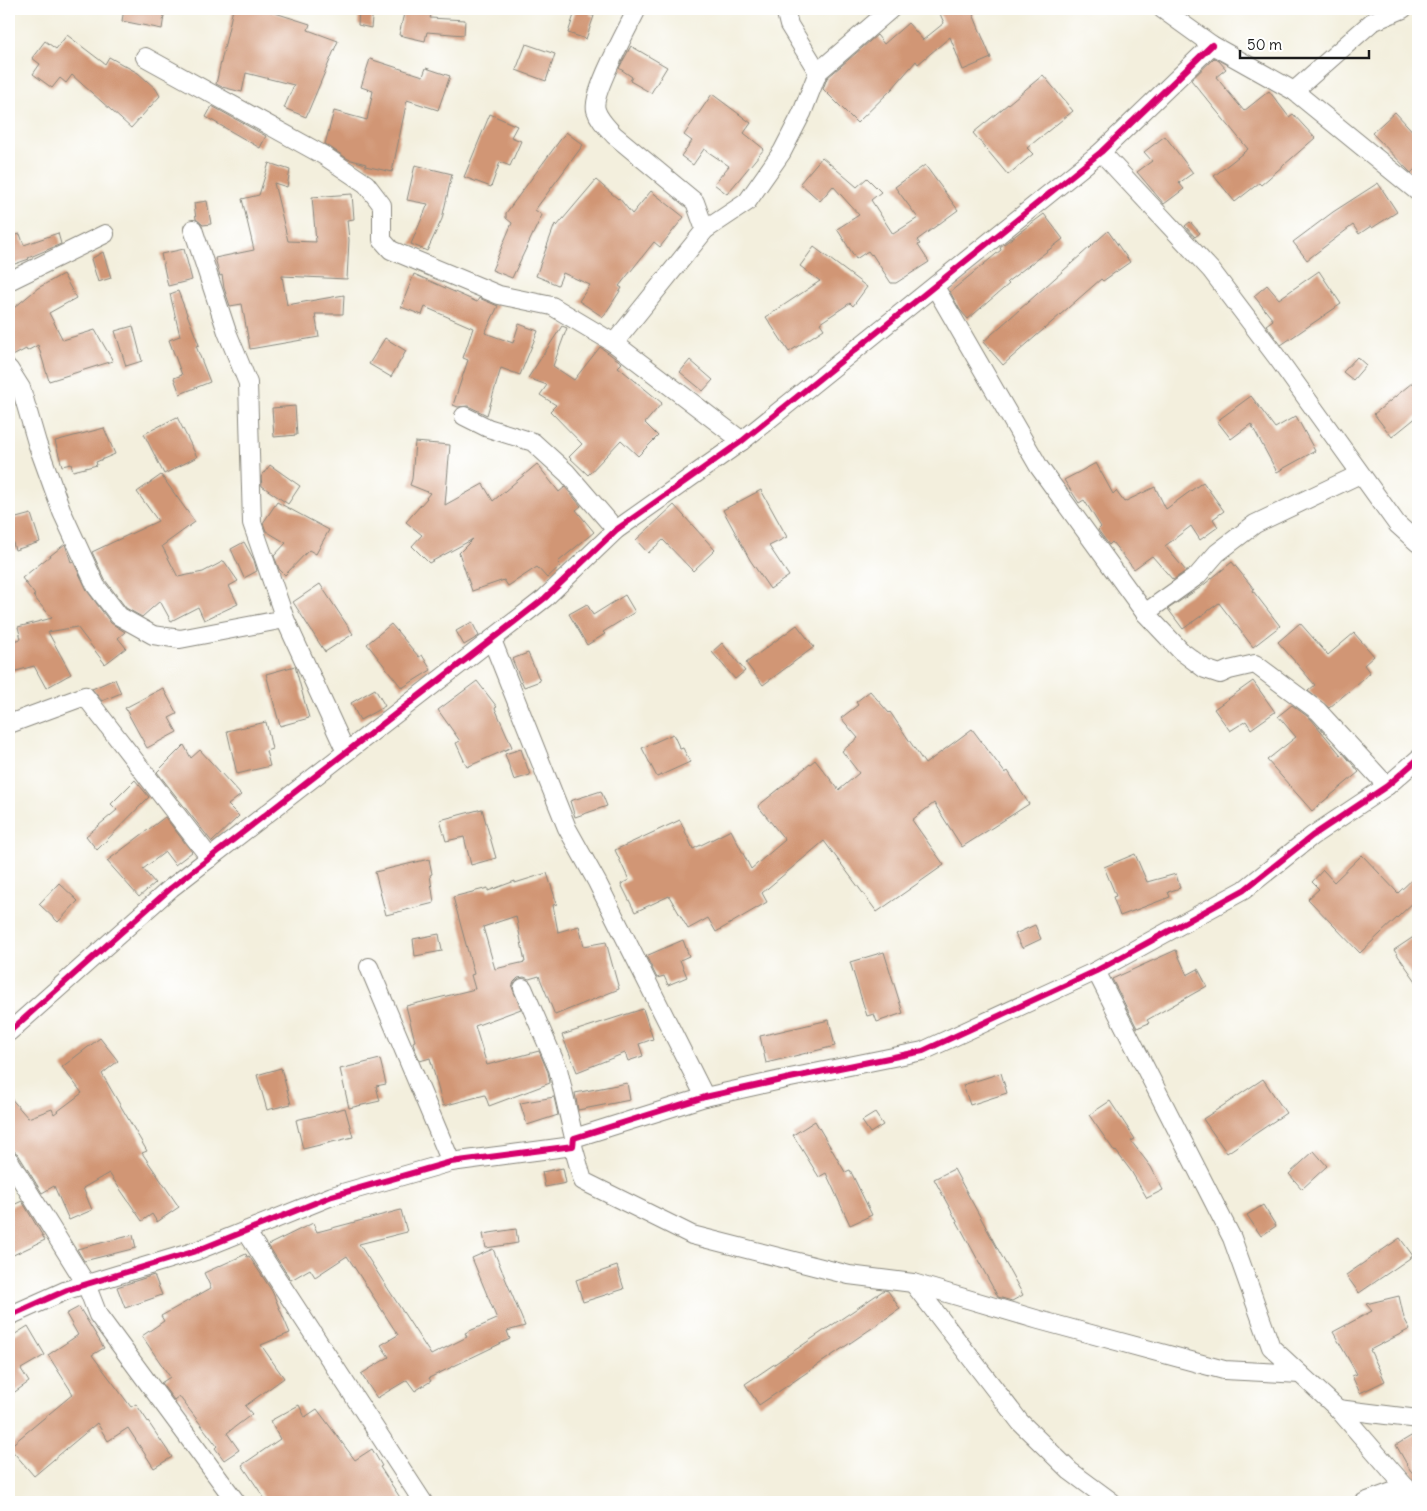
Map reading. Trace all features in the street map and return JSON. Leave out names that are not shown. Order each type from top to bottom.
[{"type":"street","points":[[637,9],[598,89],[595,108],[604,124],[614,135],[694,202],[705,230]]},
{"type":"street","points":[[785,9],[789,25],[818,72]]},
{"type":"street","points":[[614,343],[705,230],[747,202],[782,152],[802,113],[818,72],[891,9]]},
{"type":"street","points":[[1162,9],[1212,45],[1294,91],[1418,192]]},
{"type":"street","points":[[1294,91],[1372,22],[1404,9]]},
{"type":"street","points":[[9,1032],[172,888],[545,598],[616,530],[742,441],[1101,152],[1212,45]]},
{"type":"street","points":[[145,57],[323,155],[366,184],[382,205],[382,240],[391,250],[498,295],[552,306],[614,343],[742,441]]},
{"type":"street","points":[[1101,152],[1212,270],[1397,524],[1418,543]]},
{"type":"street","points":[[193,229],[228,332],[248,383],[252,523],[285,619],[346,752]]},
{"type":"street","points":[[9,281],[105,234]]},
{"type":"street","points":[[935,287],[1038,467],[1145,613],[1181,651],[1205,670],[1220,674],[1255,664],[1318,711],[1387,786]]},
{"type":"street","points":[[9,369],[21,388],[37,443],[62,512],[96,586],[119,616],[153,635],[180,639],[285,619]]},
{"type":"street","points":[[464,416],[488,428],[533,442],[567,473],[616,530]]},
{"type":"street","points":[[1145,613],[1196,576],[1217,553],[1255,524],[1360,474]]},
{"type":"street","points":[[492,640],[568,828],[705,1097]]},
{"type":"street","points":[[9,724],[85,696],[210,858]]},
{"type":"street","points":[[9,1316],[67,1290],[196,1251],[332,1196],[451,1162],[573,1142],[705,1097],[924,1051],[1096,971],[1244,890],[1312,836],[1387,786],[1417,761]]},
{"type":"street","points":[[370,967],[451,1162]]},
{"type":"street","points":[[1096,971],[1232,1238],[1270,1347],[1338,1409],[1417,1502]]},
{"type":"street","points":[[523,988],[558,1068],[583,1181],[692,1235],[849,1275],[913,1283],[1039,1320],[1224,1370],[1300,1374]]},
{"type":"street","points":[[9,1160],[86,1284],[98,1315],[236,1502]]},
{"type":"street","points":[[246,1231],[423,1502]]},
{"type":"street","points":[[913,1283],[1020,1422],[1070,1471],[1112,1502]]},
{"type":"street","points":[[1338,1409],[1418,1419]]},
{"type":"street","points":[[1365,1502],[1406,1487]]},
{"type":"building","points":[[124,9],[165,9],[162,29],[122,21]]},
{"type":"building","points":[[233,9],[254,9],[272,12],[310,24],[308,30],[338,41],[306,117],[284,108],[294,85],[246,73],[242,92],[216,84]]},
{"type":"building","points":[[359,9],[373,9],[371,28],[358,25]]},
{"type":"building","points":[[405,9],[433,9],[430,18],[465,20],[464,35],[427,32],[425,41],[399,35]]},
{"type":"building","points":[[576,9],[592,9],[590,15],[594,16],[586,39],[568,33]]},
{"type":"building","points":[[938,9],[971,9],[991,58],[963,70],[950,37],[918,64],[916,61],[892,89],[857,123],[823,89],[827,78],[877,35],[884,44],[908,23],[923,40],[944,23]]},
{"type":"building","points":[[67,35],[105,64],[109,57],[138,73],[156,89],[160,96],[131,128],[72,75],[66,83],[60,78],[52,88],[33,74],[40,64],[32,58],[45,41],[56,49]]},
{"type":"building","points":[[526,44],[555,54],[546,81],[516,70]]},
{"type":"building","points":[[631,46],[667,67],[651,93],[630,81],[632,77],[619,68]]},
{"type":"building","points":[[1214,58],[1226,69],[1216,77],[1244,111],[1269,91],[1289,117],[1293,114],[1315,138],[1261,185],[1259,183],[1235,202],[1214,176],[1248,149],[1191,80]]},
{"type":"building","points":[[370,59],[423,76],[426,68],[450,76],[438,110],[407,100],[392,172],[365,166],[366,164],[348,159],[325,144],[334,111],[367,120],[373,91],[361,87]]},
{"type":"building","points":[[1043,75],[1073,111],[1027,148],[1033,154],[1008,175],[973,133]]},
{"type":"building","points":[[712,94],[751,123],[744,133],[764,149],[727,194],[714,184],[729,166],[704,149],[693,165],[681,156],[692,141],[684,135]]},
{"type":"building","points":[[212,106],[266,136],[260,148],[206,117]]},
{"type":"building","points":[[1395,112],[1418,137],[1418,166],[1411,173],[1372,133]]},
{"type":"building","points":[[490,114],[517,126],[511,137],[521,141],[510,166],[500,162],[491,187],[464,177]]},
{"type":"building","points":[[566,132],[583,145],[535,210],[542,215],[512,278],[492,270],[512,223],[506,218],[506,213]]},
{"type":"building","points":[[1165,136],[1193,173],[1179,183],[1184,189],[1164,204],[1137,172],[1152,161],[1144,152]]},
{"type":"building","points":[[822,157],[857,187],[867,178],[881,192],[871,200],[893,234],[918,218],[895,187],[925,165],[958,210],[917,240],[920,244],[918,245],[929,262],[896,283],[891,283],[868,251],[856,259],[837,229],[859,215],[833,186],[820,201],[800,183]]},
{"type":"building","points":[[269,163],[290,170],[287,187],[274,183],[288,241],[316,242],[312,197],[352,194],[354,219],[347,220],[349,240],[347,279],[282,276],[287,305],[344,295],[343,314],[315,314],[319,337],[250,349],[242,304],[230,306],[222,275],[220,276],[215,258],[254,250],[242,199],[259,195]]},
{"type":"building","points":[[415,165],[452,174],[442,219],[427,251],[411,244],[428,204],[407,200]]},
{"type":"building","points":[[596,180],[619,198],[632,214],[651,191],[684,217],[660,247],[654,242],[619,286],[622,288],[603,317],[579,301],[590,285],[563,273],[558,285],[536,276],[555,224],[557,226]]},
{"type":"building","points":[[1378,183],[1397,212],[1359,234],[1353,225],[1307,260],[1293,242],[1333,212]]},
{"type":"building","points":[[207,201],[211,224],[203,225],[196,219],[194,203]]},
{"type":"building","points":[[1044,214],[1063,239],[1007,282],[1009,284],[968,319],[960,310],[950,292],[1001,250],[1000,247]]},
{"type":"building","points":[[1190,222],[1200,233],[1195,237],[1185,226]]},
{"type":"building","points":[[1108,231],[1130,262],[1103,281],[1101,279],[1003,365],[983,342]]},
{"type":"building","points":[[58,233],[61,244],[9,266],[9,237],[20,234],[24,245]]},
{"type":"building","points":[[814,247],[867,287],[853,306],[850,303],[820,323],[824,329],[789,352],[766,317],[820,281],[800,266]]},
{"type":"building","points":[[184,249],[192,280],[168,286],[161,254]]},
{"type":"building","points":[[103,252],[111,278],[98,282],[91,259]]},
{"type":"building","points":[[1319,271],[1341,304],[1281,345],[1266,325],[1273,320],[1254,296],[1267,285],[1279,299]]},
{"type":"building","points":[[63,274],[76,298],[49,313],[63,340],[95,330],[113,361],[49,381],[38,345],[9,358],[9,312],[38,288]]},
{"type":"building","points":[[414,274],[477,302],[479,298],[498,306],[485,333],[513,343],[519,324],[538,331],[520,375],[501,368],[487,415],[468,406],[458,407],[453,405],[468,360],[463,358],[473,328],[425,307],[422,315],[401,307]]},
{"type":"building","points":[[178,291],[199,345],[196,346],[210,382],[180,394],[174,378],[182,375],[169,340],[180,336],[170,294]]},
{"type":"building","points":[[133,326],[142,361],[126,366],[115,331]]},
{"type":"building","points":[[562,326],[567,328],[553,366],[574,380],[600,347],[622,363],[618,367],[662,403],[645,423],[658,436],[638,456],[621,440],[588,475],[569,457],[582,444],[550,411],[556,405],[540,395],[547,385],[528,378]]},
{"type":"building","points":[[385,338],[406,351],[391,377],[369,364]]},
{"type":"building","points":[[1357,357],[1366,365],[1353,380],[1343,372]]},
{"type":"building","points":[[690,360],[713,380],[703,391],[680,372]]},
{"type":"building","points":[[1418,378],[1418,416],[1392,437],[1374,414]]},
{"type":"building","points":[[1251,396],[1275,428],[1296,416],[1315,451],[1277,472],[1251,424],[1231,439],[1217,421]]},
{"type":"building","points":[[295,406],[297,435],[274,437],[272,408]]},
{"type":"building","points":[[177,417],[197,457],[164,474],[144,434]]},
{"type":"building","points":[[104,428],[115,454],[96,462],[97,465],[73,471],[71,464],[62,466],[55,441]]},
{"type":"building","points":[[415,442],[450,445],[445,505],[483,484],[493,501],[537,464],[559,492],[565,487],[581,506],[576,510],[594,532],[558,562],[561,565],[547,578],[537,567],[508,586],[504,580],[472,591],[459,553],[473,539],[429,563],[412,546],[422,535],[406,522],[430,493],[410,485]]},
{"type":"building","points":[[1096,463],[1113,494],[1116,491],[1124,502],[1155,487],[1166,509],[1203,482],[1224,511],[1213,519],[1218,527],[1200,540],[1191,526],[1165,546],[1186,571],[1173,580],[1152,556],[1134,569],[1112,542],[1109,545],[1098,530],[1101,527],[1084,500],[1079,503],[1064,480]]},
{"type":"building","points":[[270,465],[300,486],[288,504],[262,486],[261,477]]},
{"type":"building","points":[[161,475],[195,522],[162,546],[178,577],[203,572],[224,561],[238,581],[229,586],[238,604],[204,620],[198,607],[171,621],[160,601],[142,617],[126,608],[105,580],[92,552],[158,521],[137,492]]},
{"type":"building","points":[[761,490],[787,537],[769,546],[789,576],[770,589],[750,560],[723,510]]},
{"type":"building","points":[[277,502],[329,530],[316,554],[309,550],[285,575],[279,569],[274,556],[286,543],[266,531],[263,523]]},
{"type":"building","points":[[674,505],[715,550],[693,571],[663,540],[648,553],[636,540]]},
{"type":"building","points":[[31,514],[40,542],[15,550],[9,530],[9,520]]},
{"type":"building","points":[[244,542],[254,560],[257,571],[244,578],[231,549]]},
{"type":"building","points":[[65,544],[71,562],[73,561],[88,592],[111,623],[125,632],[118,638],[126,648],[105,664],[77,627],[48,632],[71,674],[46,688],[34,666],[9,673],[9,642],[21,639],[18,627],[52,618],[33,596],[35,595],[22,578]]},
{"type":"building","points":[[1232,562],[1280,626],[1253,647],[1219,603],[1183,629],[1168,609],[1201,587]]},
{"type":"building","points":[[320,584],[353,634],[325,652],[293,602]]},
{"type":"building","points":[[625,595],[635,612],[603,632],[605,634],[587,645],[569,614],[587,604],[593,615]]},
{"type":"building","points":[[472,622],[479,636],[464,645],[456,631]]},
{"type":"building","points":[[1300,623],[1328,655],[1354,633],[1374,656],[1364,665],[1370,673],[1329,708],[1308,691],[1315,685],[1278,642]]},
{"type":"building","points":[[391,624],[419,657],[422,655],[431,670],[402,688],[367,644]]},
{"type":"building","points":[[797,625],[814,647],[763,685],[746,663]]},
{"type":"building","points":[[722,643],[745,671],[735,679],[712,652]]},
{"type":"building","points":[[528,653],[540,681],[524,687],[512,659]]},
{"type":"building","points":[[295,666],[309,718],[280,726],[266,674]]},
{"type":"building","points":[[115,679],[121,693],[102,701],[92,689]]},
{"type":"building","points":[[477,681],[497,707],[495,708],[512,747],[467,767],[456,743],[460,741],[438,710]]},
{"type":"building","points":[[1253,681],[1275,712],[1251,729],[1246,721],[1230,731],[1214,709]]},
{"type":"building","points":[[163,688],[177,714],[169,718],[177,732],[147,748],[125,708]]},
{"type":"building","points":[[375,689],[385,706],[360,720],[351,703]]},
{"type":"building","points":[[870,691],[890,712],[925,764],[972,729],[1005,773],[1008,771],[1029,804],[962,847],[934,803],[912,820],[944,865],[877,912],[824,841],[762,893],[767,902],[716,932],[708,918],[688,929],[669,896],[635,912],[621,884],[629,880],[615,850],[680,820],[693,849],[731,830],[751,869],[785,840],[758,806],[815,760],[839,790],[859,773],[842,751],[858,738],[841,718],[858,705],[856,702]]},
{"type":"building","points":[[1292,705],[1311,719],[1341,755],[1343,753],[1359,772],[1312,811],[1267,760],[1296,737],[1278,716]]},
{"type":"building","points":[[266,722],[272,749],[266,751],[270,766],[237,774],[227,731]]},
{"type":"building","points":[[673,734],[680,749],[683,748],[690,762],[657,777],[642,748]]},
{"type":"building","points":[[184,745],[191,758],[200,750],[241,795],[228,805],[239,816],[212,842],[157,772]]},
{"type":"building","points":[[521,749],[530,775],[514,780],[505,754]]},
{"type":"building","points":[[135,780],[149,797],[97,850],[86,836],[117,810],[111,804]]},
{"type":"building","points":[[601,791],[607,806],[575,817],[570,801]]},
{"type":"building","points":[[482,809],[496,858],[471,865],[464,837],[446,841],[440,820]]},
{"type":"building","points":[[165,817],[192,852],[175,865],[165,852],[143,869],[155,883],[139,897],[107,861]]},
{"type":"building","points":[[1135,854],[1147,882],[1176,874],[1180,888],[1168,892],[1170,897],[1120,916],[1113,897],[1116,896],[1104,867]]},
{"type":"building","points":[[1362,855],[1398,893],[1418,874],[1418,898],[1360,953],[1308,899],[1319,889],[1312,882],[1323,870],[1334,882]]},
{"type":"building","points":[[429,859],[434,903],[386,915],[375,872]]},
{"type":"building","points":[[547,873],[557,904],[553,905],[558,932],[579,926],[584,946],[606,942],[619,989],[555,1015],[539,976],[529,979],[524,977],[518,978],[512,987],[521,1009],[475,1026],[487,1065],[539,1051],[548,1072],[550,1083],[489,1106],[485,1095],[443,1106],[430,1058],[420,1061],[414,1047],[413,1042],[415,1041],[406,1006],[475,989],[471,975],[474,974],[453,897],[488,888],[488,891],[515,881],[515,883]],"holes":[[[516,916],[525,962],[495,969],[483,927]]]},
{"type":"building","points":[[59,883],[78,901],[58,922],[39,904]]},
{"type":"building","points":[[1035,925],[1041,939],[1022,948],[1015,934]]},
{"type":"building","points":[[439,934],[442,951],[415,956],[413,939]]},
{"type":"building","points":[[1418,934],[1418,984],[1394,950]]},
{"type":"building","points":[[683,940],[689,956],[680,960],[687,977],[668,985],[664,976],[657,978],[646,956]]},
{"type":"building","points":[[1176,950],[1187,975],[1198,969],[1207,986],[1147,1020],[1149,1023],[1137,1028],[1112,979]]},
{"type":"building","points":[[884,952],[903,1013],[877,1022],[874,1014],[867,1016],[850,962]]},
{"type":"building","points":[[643,1009],[653,1039],[639,1044],[643,1056],[628,1061],[625,1053],[577,1072],[562,1035]]},
{"type":"building","points":[[829,1020],[835,1046],[766,1063],[760,1036]]},
{"type":"building","points":[[100,1038],[118,1061],[102,1074],[147,1151],[142,1153],[179,1207],[157,1222],[152,1214],[142,1221],[109,1173],[83,1188],[92,1210],[69,1220],[54,1186],[42,1193],[18,1154],[9,1149],[9,1096],[28,1118],[52,1109],[54,1114],[82,1093],[62,1067]]},
{"type":"building","points":[[380,1059],[386,1084],[376,1086],[380,1101],[349,1108],[340,1069]]},
{"type":"building","points":[[281,1068],[291,1104],[267,1110],[257,1075]]},
{"type":"building","points":[[1001,1073],[1007,1093],[970,1105],[963,1085]]},
{"type":"building","points":[[1263,1079],[1286,1113],[1227,1153],[1203,1119]]},
{"type":"building","points":[[627,1083],[630,1100],[578,1110],[575,1093]]},
{"type":"building","points":[[554,1097],[558,1115],[527,1125],[520,1103]]},
{"type":"building","points":[[1110,1101],[1135,1139],[1131,1141],[1151,1167],[1163,1190],[1147,1198],[1131,1171],[1089,1115]]},
{"type":"building","points":[[345,1108],[353,1137],[303,1149],[296,1120]]},
{"type":"building","points":[[875,1113],[883,1125],[870,1133],[862,1121]]},
{"type":"building","points":[[815,1121],[845,1172],[850,1170],[872,1215],[850,1225],[826,1173],[819,1177],[793,1135]]},
{"type":"building","points":[[1314,1151],[1327,1166],[1302,1189],[1289,1174]]},
{"type":"building","points":[[563,1168],[566,1183],[545,1187],[542,1172]]},
{"type":"building","points":[[954,1169],[1023,1295],[1012,1301],[998,1297],[934,1179]]},
{"type":"building","points":[[22,1201],[45,1240],[9,1257],[9,1207]]},
{"type":"building","points":[[1263,1205],[1276,1226],[1261,1236],[1247,1215]]},
{"type":"building","points":[[401,1210],[407,1232],[359,1244],[431,1355],[467,1337],[465,1333],[497,1319],[472,1258],[493,1249],[525,1326],[507,1331],[510,1339],[429,1378],[431,1381],[415,1391],[407,1380],[377,1398],[361,1374],[389,1357],[381,1345],[398,1335],[347,1256],[315,1277],[310,1269],[291,1280],[268,1245],[313,1223],[317,1232]]},
{"type":"building","points":[[516,1229],[518,1243],[486,1248],[483,1234]]},
{"type":"building","points":[[133,1235],[136,1248],[84,1261],[77,1249]]},
{"type":"building","points":[[1400,1238],[1413,1256],[1359,1293],[1346,1275]]},
{"type":"building","points":[[246,1254],[272,1291],[290,1333],[261,1345],[284,1378],[245,1406],[252,1414],[227,1433],[239,1450],[224,1460],[215,1448],[217,1446],[179,1396],[174,1400],[161,1383],[170,1377],[142,1336],[164,1321],[161,1316],[211,1288],[204,1273]]},
{"type":"building","points":[[617,1266],[624,1289],[583,1302],[576,1280]]},
{"type":"building","points":[[154,1275],[162,1295],[125,1308],[117,1287]]},
{"type":"building","points":[[884,1290],[888,1291],[900,1309],[759,1405],[745,1384]]},
{"type":"building","points":[[1399,1296],[1404,1318],[1410,1329],[1370,1350],[1385,1381],[1360,1393],[1352,1376],[1357,1374],[1333,1332],[1372,1311],[1366,1304]]},
{"type":"building","points":[[79,1307],[104,1348],[92,1355],[131,1407],[136,1404],[172,1457],[154,1468],[128,1428],[108,1441],[97,1423],[34,1476],[9,1447],[73,1394],[48,1355],[78,1335],[66,1314]]},
{"type":"building","points":[[28,1326],[45,1355],[21,1369],[29,1382],[9,1396],[9,1338]]},
{"type":"building","points":[[299,1405],[305,1417],[317,1409],[355,1460],[372,1449],[382,1466],[380,1467],[403,1502],[267,1502],[242,1465],[280,1439],[270,1421]]},
{"type":"building","points":[[1418,1432],[1418,1484],[1396,1445]]},
{"type":"cycle path","points":[[9,1032],[171,888],[545,598],[616,530],[742,441],[1101,152],[1212,45]]},
{"type":"cycle path","points":[[9,1316],[67,1290],[196,1251],[332,1196],[451,1162],[573,1146],[574,1138],[705,1097],[923,1051],[1096,971],[1244,890],[1312,836],[1387,786],[1418,759]]}]
